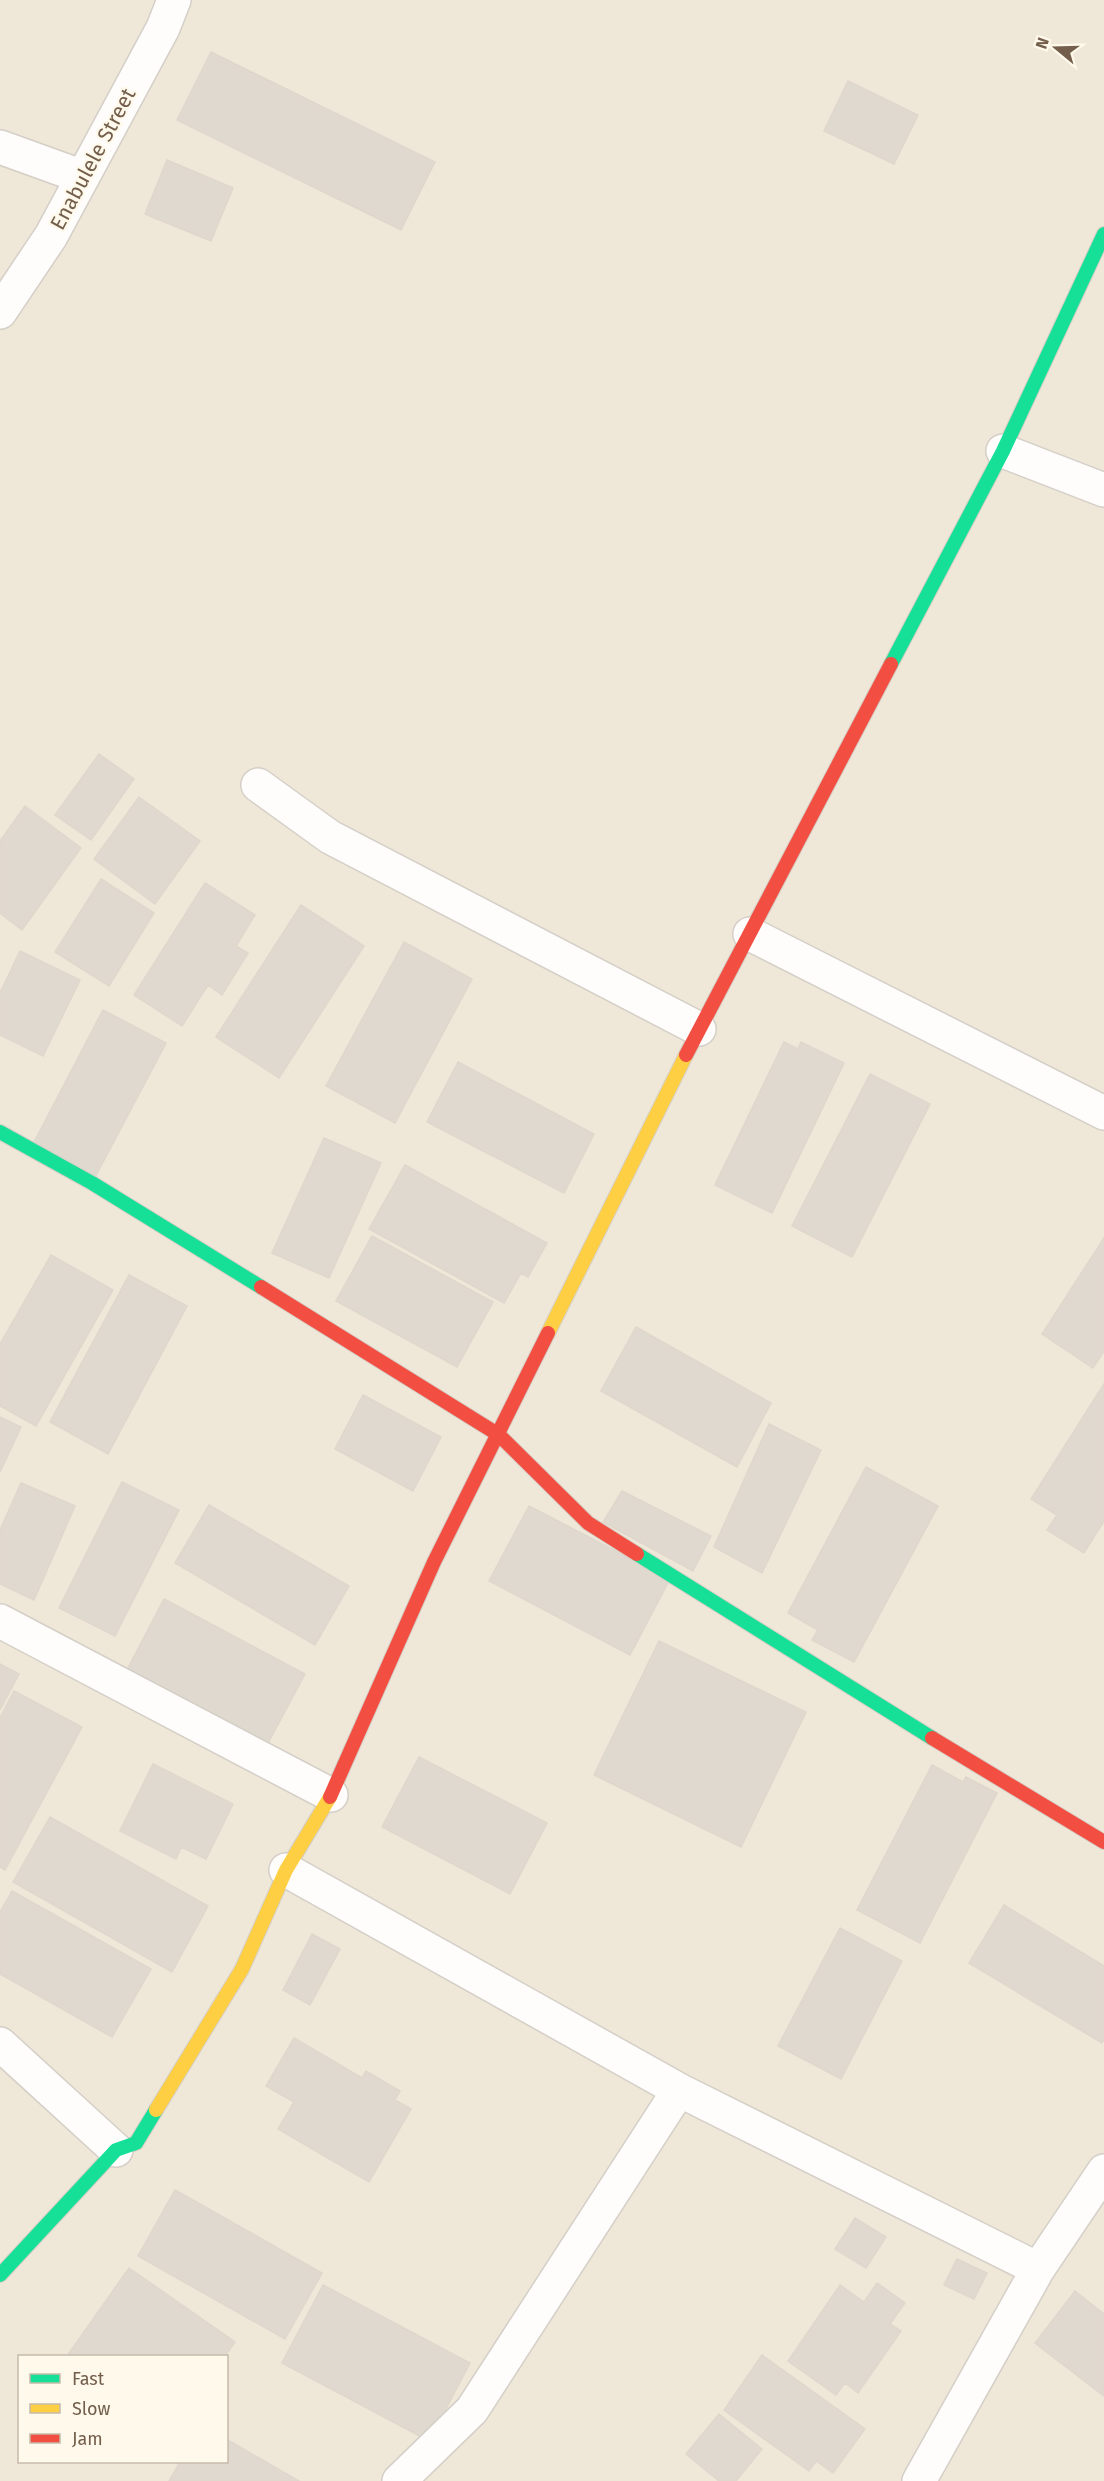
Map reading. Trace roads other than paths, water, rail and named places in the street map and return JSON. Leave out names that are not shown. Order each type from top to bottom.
[{"type":"street","name":"Enabulele Street","points":[[0,312],[51,237],[163,28],[174,0]]},
{"type":"street","points":[[0,147],[83,177]]},
{"type":"street","points":[[0,2276],[116,2150],[136,2144],[242,1969],[286,1870],[331,1795],[434,1562],[699,1029],[1003,451],[1104,234]]},
{"type":"street","points":[[1003,451],[1104,490]]},
{"type":"street","points":[[258,785],[330,837],[699,1029]]},
{"type":"street","points":[[750,934],[1104,1113]]},
{"type":"street","points":[[0,1132],[92,1183],[499,1435],[588,1523],[830,1676],[1104,1842]]},
{"type":"street","points":[[0,1621],[331,1795]]},
{"type":"street","points":[[286,1870],[679,2090],[1038,2268]]},
{"type":"street","points":[[0,2044],[116,2150]]},
{"type":"street","points":[[399,2481],[472,2410],[679,2090]]},
{"type":"street","points":[[919,2481],[1038,2268],[1104,2171]]}]
